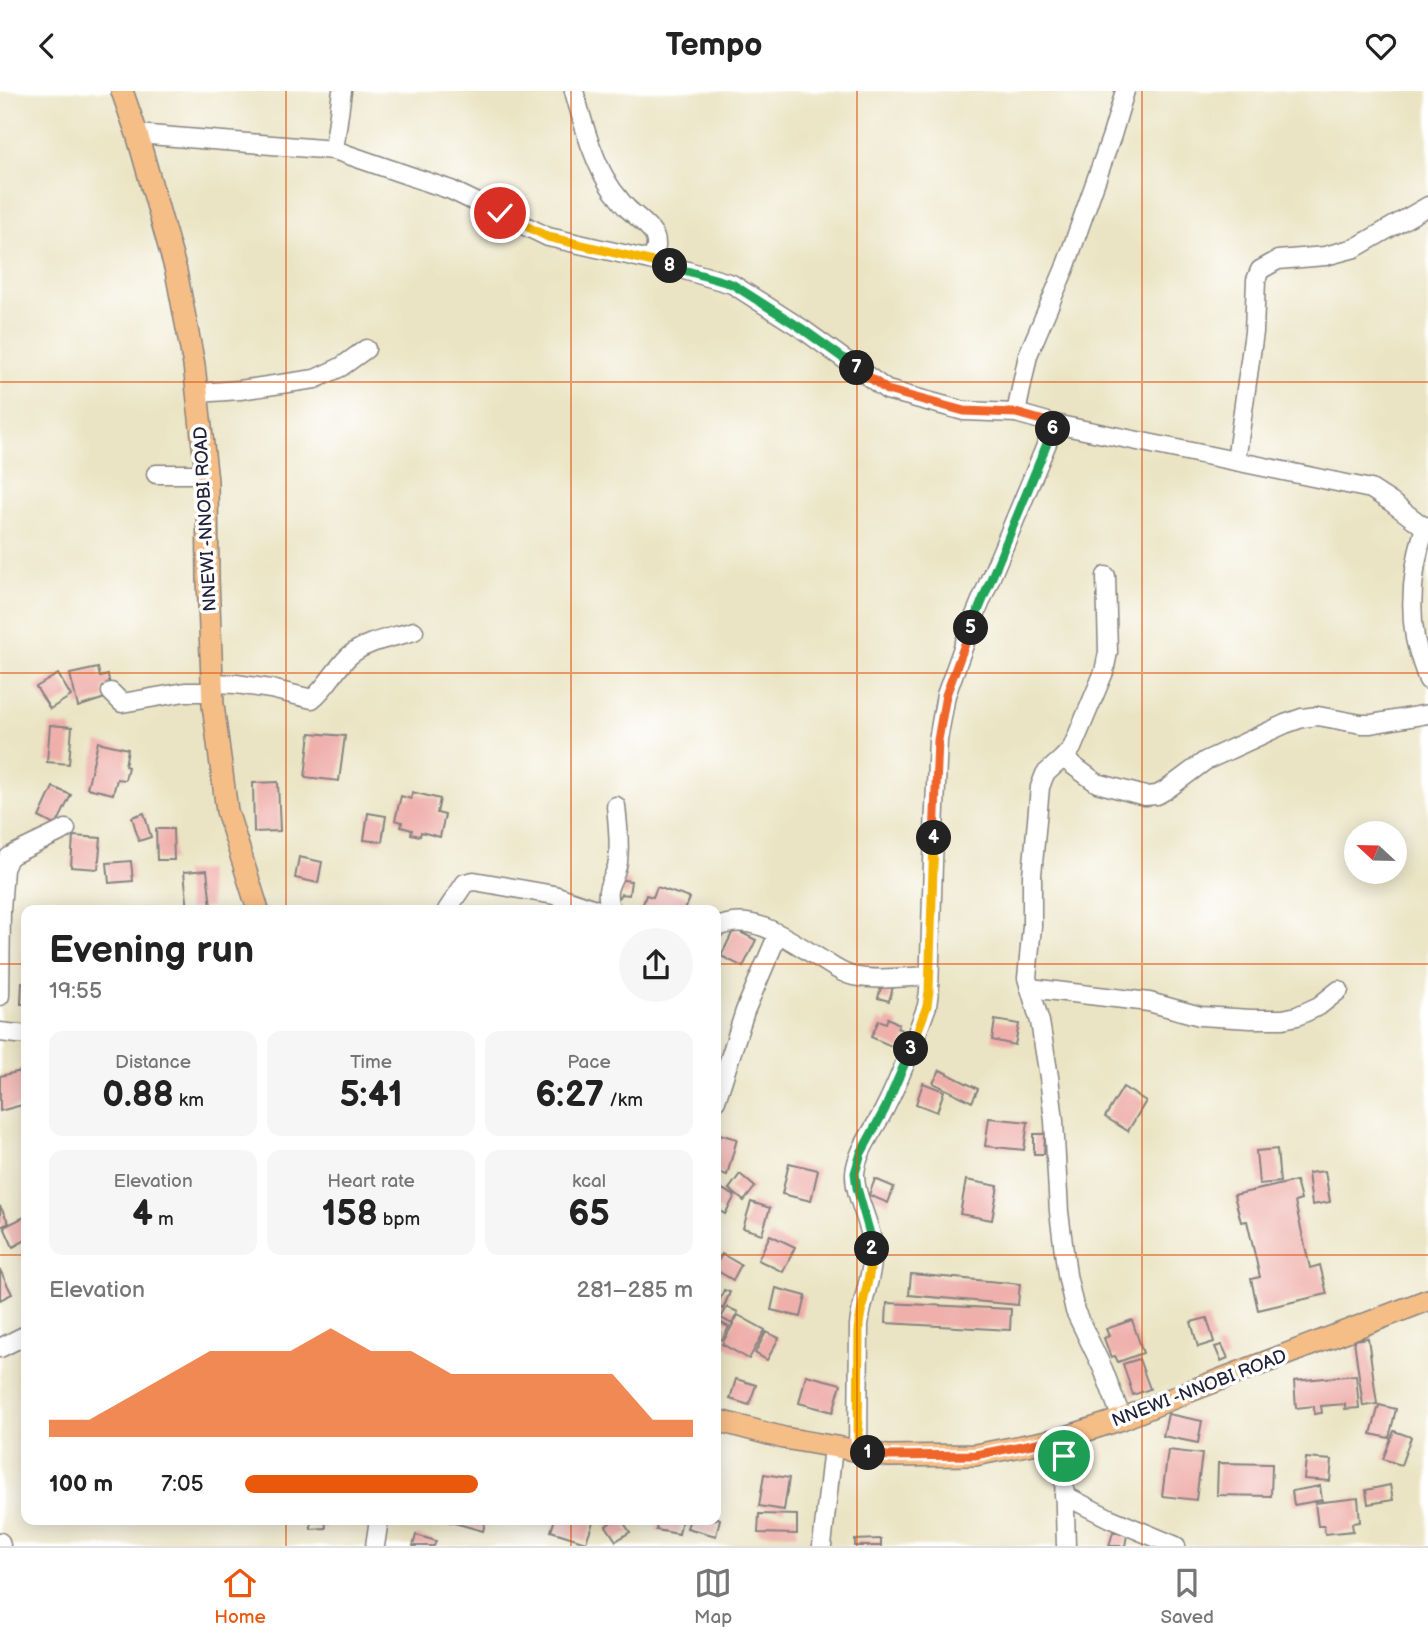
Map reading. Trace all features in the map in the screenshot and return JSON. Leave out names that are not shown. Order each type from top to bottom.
[{"type":"main road","name":"NNEWI -NNOBI ROAD","points":[[122,91],[176,271],[194,365],[206,474],[212,688],[227,811],[256,905]]},
{"type":"main road","name":"NNEWI -NNOBI ROAD","points":[[721,1421],[784,1439],[888,1456],[975,1455],[1063,1438],[1122,1419],[1428,1300]]},
{"type":"street","points":[[334,150],[342,91]]},
{"type":"street","points":[[574,91],[582,121],[610,187],[653,234],[655,254],[650,260]]},
{"type":"street","points":[[1016,413],[1028,355],[1065,268],[1125,91]]},
{"type":"street","points":[[137,134],[334,150],[452,190],[548,237],[650,260],[732,284],[801,328],[887,390],[964,411],[1016,413],[1055,424],[1371,489],[1427,528],[1418,551],[1413,609],[1414,635],[1428,680]]},
{"type":"street","points":[[1236,461],[1254,332],[1256,280],[1260,269],[1278,260],[1325,256],[1355,249],[1428,206]]},
{"type":"street","points":[[198,393],[315,379],[341,367],[366,349]]},
{"type":"street","points":[[858,1452],[859,1325],[872,1263],[872,1241],[855,1173],[861,1153],[885,1109],[927,1006],[938,740],[946,695],[1055,424]]},
{"type":"street","points":[[156,474],[206,474]]},
{"type":"street","points":[[1106,576],[1108,652],[1104,672],[1072,748],[1045,774],[1040,787],[1027,978],[1040,1022],[1049,1077],[1059,1212],[1067,1275],[1075,1311],[1122,1419]]},
{"type":"street","points":[[111,692],[122,703],[236,684],[312,699],[350,656],[369,644],[414,631]]},
{"type":"street","points":[[1063,758],[1097,783],[1145,796],[1157,795],[1205,761],[1303,718],[1318,716],[1371,724],[1428,713]]},
{"type":"street","points":[[609,905],[607,897],[617,865],[620,834],[616,806]]},
{"type":"street","points":[[0,996],[4,869],[9,857],[66,829]]},
{"type":"street","points":[[450,905],[460,888],[474,881],[554,895],[583,905]]},
{"type":"street","points":[[721,925],[727,922],[748,922],[798,944],[852,976],[929,976]]},
{"type":"street","points":[[721,1086],[746,1011],[778,934]]},
{"type":"street","points":[[1030,988],[1133,1000],[1200,1016],[1251,1019],[1297,1016],[1319,1006],[1339,990]]},
{"type":"street","points":[[0,1032],[21,1034]]},
{"type":"street","points":[[0,1348],[21,1338]]},
{"type":"street","points":[[1063,1438],[1066,1546]]},
{"type":"street","points":[[822,1546],[833,1447]]},
{"type":"street","points":[[1064,1496],[1108,1518],[1176,1546]]},
{"type":"street","points":[[375,1546],[378,1525]]},
{"type":"building","points":[[98,668],[100,677],[108,675],[110,686],[103,688],[105,698],[78,707],[70,674]]},
{"type":"building","points":[[58,674],[71,696],[50,709],[36,687]]},
{"type":"building","points":[[50,725],[72,727],[69,764],[47,762]]},
{"type":"building","points":[[310,733],[345,736],[339,781],[305,777]]},
{"type":"building","points":[[98,742],[128,749],[125,780],[117,779],[113,794],[87,788]]},
{"type":"building","points":[[278,782],[280,831],[254,832],[253,783]]},
{"type":"building","points":[[53,787],[71,795],[56,826],[39,817]]},
{"type":"building","points":[[412,792],[440,799],[437,813],[445,815],[440,837],[421,832],[420,836],[411,834],[412,830],[401,827],[402,822],[395,820],[401,796],[411,799]]},
{"type":"building","points":[[144,813],[151,837],[139,841],[132,817]]},
{"type":"building","points":[[368,813],[386,816],[382,842],[364,840]]},
{"type":"building","points":[[156,829],[173,829],[174,860],[157,860]]},
{"type":"building","points":[[73,836],[101,838],[98,869],[71,867]]},
{"type":"building","points":[[299,857],[322,862],[318,883],[295,878]]},
{"type":"building","points":[[131,861],[133,881],[109,883],[107,863]]},
{"type":"building","points":[[207,870],[211,905],[187,905],[184,872]]},
{"type":"building","points":[[613,879],[631,881],[629,895],[611,895]]},
{"type":"building","points":[[657,887],[690,898],[687,905],[643,905],[646,895],[653,897]]},
{"type":"building","points":[[734,929],[756,940],[743,967],[721,956]]},
{"type":"building","points":[[882,984],[893,987],[889,1001],[878,998]]},
{"type":"building","points":[[888,1018],[899,1024],[897,1028],[908,1033],[900,1050],[871,1037],[879,1020],[886,1023]]},
{"type":"building","points":[[995,1020],[1019,1024],[1015,1045],[992,1040]]},
{"type":"building","points":[[940,1070],[978,1089],[972,1102],[933,1083]]},
{"type":"building","points":[[21,1071],[21,1105],[0,1111],[0,1076]]},
{"type":"building","points":[[923,1083],[944,1091],[937,1112],[916,1104]]},
{"type":"building","points":[[1123,1087],[1146,1101],[1128,1131],[1105,1117]]},
{"type":"building","points":[[989,1118],[1028,1122],[1024,1150],[985,1146]]},
{"type":"building","points":[[721,1134],[737,1139],[727,1175],[721,1173]]},
{"type":"building","points":[[1034,1134],[1045,1134],[1044,1154],[1034,1154]]},
{"type":"building","points":[[1277,1149],[1280,1182],[1259,1184],[1256,1151]]},
{"type":"building","points":[[789,1163],[818,1170],[811,1201],[782,1194]]},
{"type":"building","points":[[1325,1171],[1330,1202],[1312,1205],[1308,1173]]},
{"type":"building","points":[[740,1174],[755,1187],[744,1201],[729,1189]]},
{"type":"building","points":[[875,1179],[894,1187],[888,1203],[869,1195]]},
{"type":"building","points":[[966,1180],[998,1186],[992,1220],[960,1214]]},
{"type":"building","points":[[1296,1181],[1301,1200],[1295,1202],[1310,1268],[1320,1265],[1327,1294],[1258,1310],[1251,1279],[1260,1277],[1247,1221],[1241,1222],[1234,1195]]},
{"type":"building","points":[[721,1191],[735,1196],[725,1214],[721,1211]]},
{"type":"building","points":[[751,1202],[770,1208],[762,1234],[743,1228]]},
{"type":"building","points":[[0,1206],[9,1223],[0,1227]]},
{"type":"building","points":[[21,1218],[21,1243],[13,1247],[4,1227]]},
{"type":"building","points":[[770,1235],[795,1247],[783,1272],[758,1260]]},
{"type":"building","points":[[721,1256],[741,1265],[733,1280],[721,1273]]},
{"type":"building","points":[[0,1270],[12,1294],[0,1300]]},
{"type":"building","points":[[911,1274],[1020,1284],[1018,1305],[909,1295]]},
{"type":"building","points":[[776,1288],[806,1296],[801,1317],[771,1310]]},
{"type":"building","points":[[724,1290],[730,1292],[723,1309],[721,1308]]},
{"type":"building","points":[[887,1303],[1011,1309],[1010,1330],[886,1323]]},
{"type":"building","points":[[727,1307],[738,1312],[732,1324],[721,1318]]},
{"type":"building","points":[[738,1315],[765,1330],[749,1359],[722,1344]]},
{"type":"building","points":[[1207,1318],[1214,1342],[1198,1347],[1191,1322]]},
{"type":"building","points":[[1132,1320],[1143,1353],[1118,1362],[1115,1356],[1111,1357],[1104,1338],[1109,1336],[1106,1329]]},
{"type":"building","points":[[721,1323],[729,1327],[721,1340]]},
{"type":"building","points":[[766,1332],[779,1338],[767,1360],[755,1353]]},
{"type":"building","points":[[1368,1338],[1377,1404],[1363,1406],[1354,1340]]},
{"type":"building","points":[[1222,1345],[1228,1358],[1221,1361],[1215,1347]]},
{"type":"building","points":[[1139,1359],[1150,1389],[1133,1395],[1123,1364]]},
{"type":"building","points":[[806,1375],[841,1384],[833,1412],[799,1403]]},
{"type":"building","points":[[1356,1375],[1359,1408],[1345,1409],[1345,1404],[1321,1406],[1322,1413],[1314,1414],[1314,1406],[1296,1408],[1294,1381]]},
{"type":"building","points":[[736,1379],[756,1385],[749,1405],[730,1399]]},
{"type":"building","points":[[1379,1405],[1396,1409],[1389,1438],[1371,1434]]},
{"type":"building","points":[[1168,1414],[1202,1421],[1198,1443],[1163,1436]]},
{"type":"building","points":[[1394,1431],[1411,1437],[1401,1465],[1383,1459]]},
{"type":"building","points":[[1168,1450],[1202,1454],[1196,1500],[1162,1496]]},
{"type":"building","points":[[1306,1458],[1332,1460],[1330,1481],[1304,1479]]},
{"type":"building","points":[[1218,1463],[1272,1464],[1271,1496],[1217,1495]]},
{"type":"building","points":[[764,1474],[789,1478],[784,1510],[759,1506]]},
{"type":"building","points":[[1390,1485],[1393,1500],[1368,1504],[1366,1490]]},
{"type":"building","points":[[1320,1486],[1322,1500],[1294,1505],[1292,1491]]},
{"type":"building","points":[[1358,1498],[1360,1522],[1352,1523],[1353,1531],[1325,1534],[1324,1526],[1318,1526],[1315,1503]]},
{"type":"building","points":[[759,1514],[797,1515],[797,1534],[758,1533]]},
{"type":"building","points":[[311,1525],[326,1525],[326,1528],[311,1529]]},
{"type":"building","points":[[462,1525],[484,1525],[483,1531]]},
{"type":"building","points":[[553,1525],[592,1525],[586,1542],[551,1531]]},
{"type":"building","points":[[625,1525],[630,1532],[616,1541],[606,1526]]},
{"type":"building","points":[[657,1525],[681,1525],[679,1534],[656,1530]]},
{"type":"building","points":[[688,1525],[719,1525],[716,1536],[687,1528]]},
{"type":"building","points":[[1113,1532],[1127,1535],[1125,1546],[1109,1546]]},
{"type":"building","points":[[416,1535],[436,1541],[434,1546],[413,1546]]},
{"type":"building","points":[[881,1539],[881,1546],[855,1546],[855,1540]]},
{"type":"route","points":[[500,213],[548,237],[650,260],[732,284],[801,328],[887,390],[964,411],[1016,413],[1055,424],[946,695],[938,740],[927,1006],[885,1109],[861,1153],[855,1173],[872,1241],[872,1263],[859,1325],[858,1452],[888,1456],[975,1455],[1063,1438],[1064,1456]]}]
